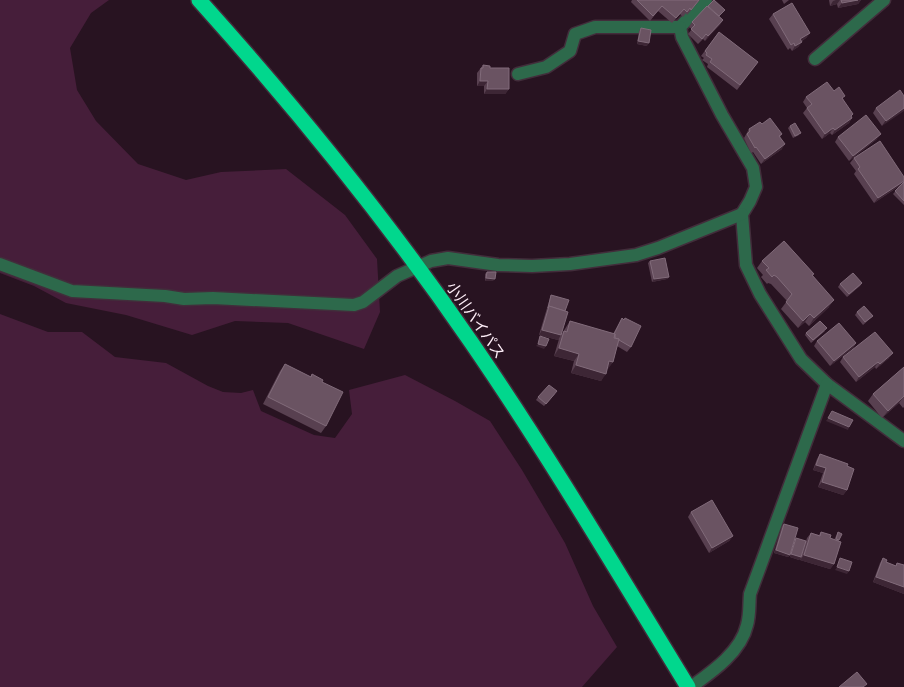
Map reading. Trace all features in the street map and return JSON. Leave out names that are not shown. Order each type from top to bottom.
[{"type":"highway","name":"小川バイパス","points":[[198,0],[254,62],[343,167],[417,266],[536,439],[689,687]]},
{"type":"street","points":[[518,74],[546,67],[570,51],[575,34],[595,27],[680,27],[706,0]]},
{"type":"street","points":[[815,59],[884,0]]},
{"type":"street","points":[[680,27],[682,37],[722,115],[753,168],[756,188],[742,214],[746,265],[760,294],[801,359],[827,384],[904,441]]},
{"type":"street","points":[[0,264],[72,291],[165,296],[184,299],[213,298],[354,305],[363,302],[397,276],[431,261],[448,258],[498,266],[532,266],[570,264],[636,256],[742,214]]},
{"type":"street","points":[[689,687],[707,676],[728,657],[740,642],[748,625],[750,594],[827,384]]},
{"type":"shaded area","points":[[0,0],[109,0],[91,13],[70,48],[77,90],[96,121],[138,164],[186,180],[221,172],[286,169],[345,215],[377,259],[380,312],[364,349],[288,323],[235,321],[192,335],[126,315],[66,303],[34,286],[0,273]]},
{"type":"shaded area","points":[[0,314],[48,332],[82,332],[115,357],[166,363],[223,392],[241,393],[253,390],[261,411],[314,435],[335,438],[352,414],[349,390],[405,375],[455,401],[490,421],[522,470],[565,543],[593,606],[617,647],[582,687],[0,687]]},
{"type":"building","points":[[637,0],[699,0],[691,10],[690,8],[687,12],[684,9],[676,18],[662,6],[653,16]]},
{"type":"building","points":[[714,0],[725,10],[719,16],[708,6]]},
{"type":"building","points":[[841,0],[858,0],[842,3]]},
{"type":"building","points":[[792,3],[810,33],[800,39],[802,42],[795,46],[794,43],[791,45],[773,14]]},
{"type":"building","points":[[707,6],[723,20],[708,36],[706,34],[702,39],[691,29],[695,25],[692,22]]},
{"type":"building","points":[[641,28],[651,30],[649,43],[638,41]]},
{"type":"building","points":[[719,32],[758,62],[740,85],[710,62],[712,59],[706,55],[705,51]]},
{"type":"building","points":[[483,65],[490,66],[490,68],[509,68],[509,89],[487,89],[488,81],[480,81]]},
{"type":"building","points":[[827,82],[834,91],[839,87],[845,96],[842,98],[853,114],[852,118],[835,130],[833,128],[825,134],[807,108],[812,104],[806,97]]},
{"type":"building","points":[[900,90],[904,96],[904,108],[886,121],[876,108]]},
{"type":"building","points":[[866,115],[881,134],[853,156],[838,137]]},
{"type":"building","points":[[770,118],[782,134],[779,136],[785,144],[765,159],[755,148],[747,134],[750,131],[749,129],[760,122],[762,124]]},
{"type":"building","points":[[795,123],[801,133],[795,136],[790,126]]},
{"type":"building","points":[[880,141],[904,177],[904,181],[878,198],[858,169],[860,167],[854,158]]},
{"type":"building","points":[[904,182],[904,201],[895,191]]},
{"type":"building","points":[[784,241],[814,274],[812,275],[834,300],[814,318],[810,314],[803,321],[786,302],[792,294],[777,277],[774,275],[772,277],[766,270],[769,268],[762,261]]},
{"type":"building","points":[[665,258],[669,277],[654,279],[650,261]]},
{"type":"building","points":[[487,272],[496,272],[495,279],[486,278]]},
{"type":"building","points":[[853,273],[862,283],[849,294],[840,284]]},
{"type":"building","points":[[551,295],[569,300],[565,311],[549,306],[548,308]]},
{"type":"building","points":[[549,306],[568,312],[561,335],[542,330]]},
{"type":"building","points":[[864,306],[873,316],[865,322],[857,312]]},
{"type":"building","points":[[622,318],[641,326],[631,347],[615,338],[614,334]]},
{"type":"building","points":[[570,321],[615,334],[614,338],[619,339],[613,362],[609,361],[606,374],[576,365],[579,354],[559,348],[564,331],[567,332]]},
{"type":"building","points":[[820,321],[827,328],[813,340],[806,333]]},
{"type":"building","points":[[839,323],[856,343],[834,361],[817,341]]},
{"type":"building","points":[[875,332],[893,353],[859,377],[843,357]]},
{"type":"building","points":[[540,336],[549,339],[546,346],[538,344]]},
{"type":"building","points":[[285,364],[311,377],[312,374],[323,380],[322,382],[343,392],[326,426],[268,397]]},
{"type":"building","points":[[904,367],[904,396],[888,411],[873,394]]},
{"type":"building","points":[[549,385],[557,391],[546,404],[538,397]]},
{"type":"building","points":[[832,411],[853,420],[849,427],[828,418]]},
{"type":"building","points":[[820,454],[848,464],[847,466],[854,469],[847,490],[822,482],[826,468],[816,465]]},
{"type":"building","points":[[712,500],[733,536],[712,548],[691,512]]},
{"type":"building","points":[[784,524],[798,528],[790,555],[776,550]]},
{"type":"building","points":[[821,532],[831,535],[830,538],[841,542],[834,564],[804,555],[811,533],[820,536]]},
{"type":"building","points":[[838,532],[842,534],[839,540],[836,539]]},
{"type":"building","points":[[796,538],[806,541],[801,557],[791,554]]},
{"type":"building","points":[[840,558],[852,562],[849,571],[837,567]]},
{"type":"building","points":[[883,558],[887,560],[886,562],[896,566],[897,563],[904,565],[904,587],[876,577]]},
{"type":"building","points":[[857,672],[867,684],[863,687],[839,687]]}]
